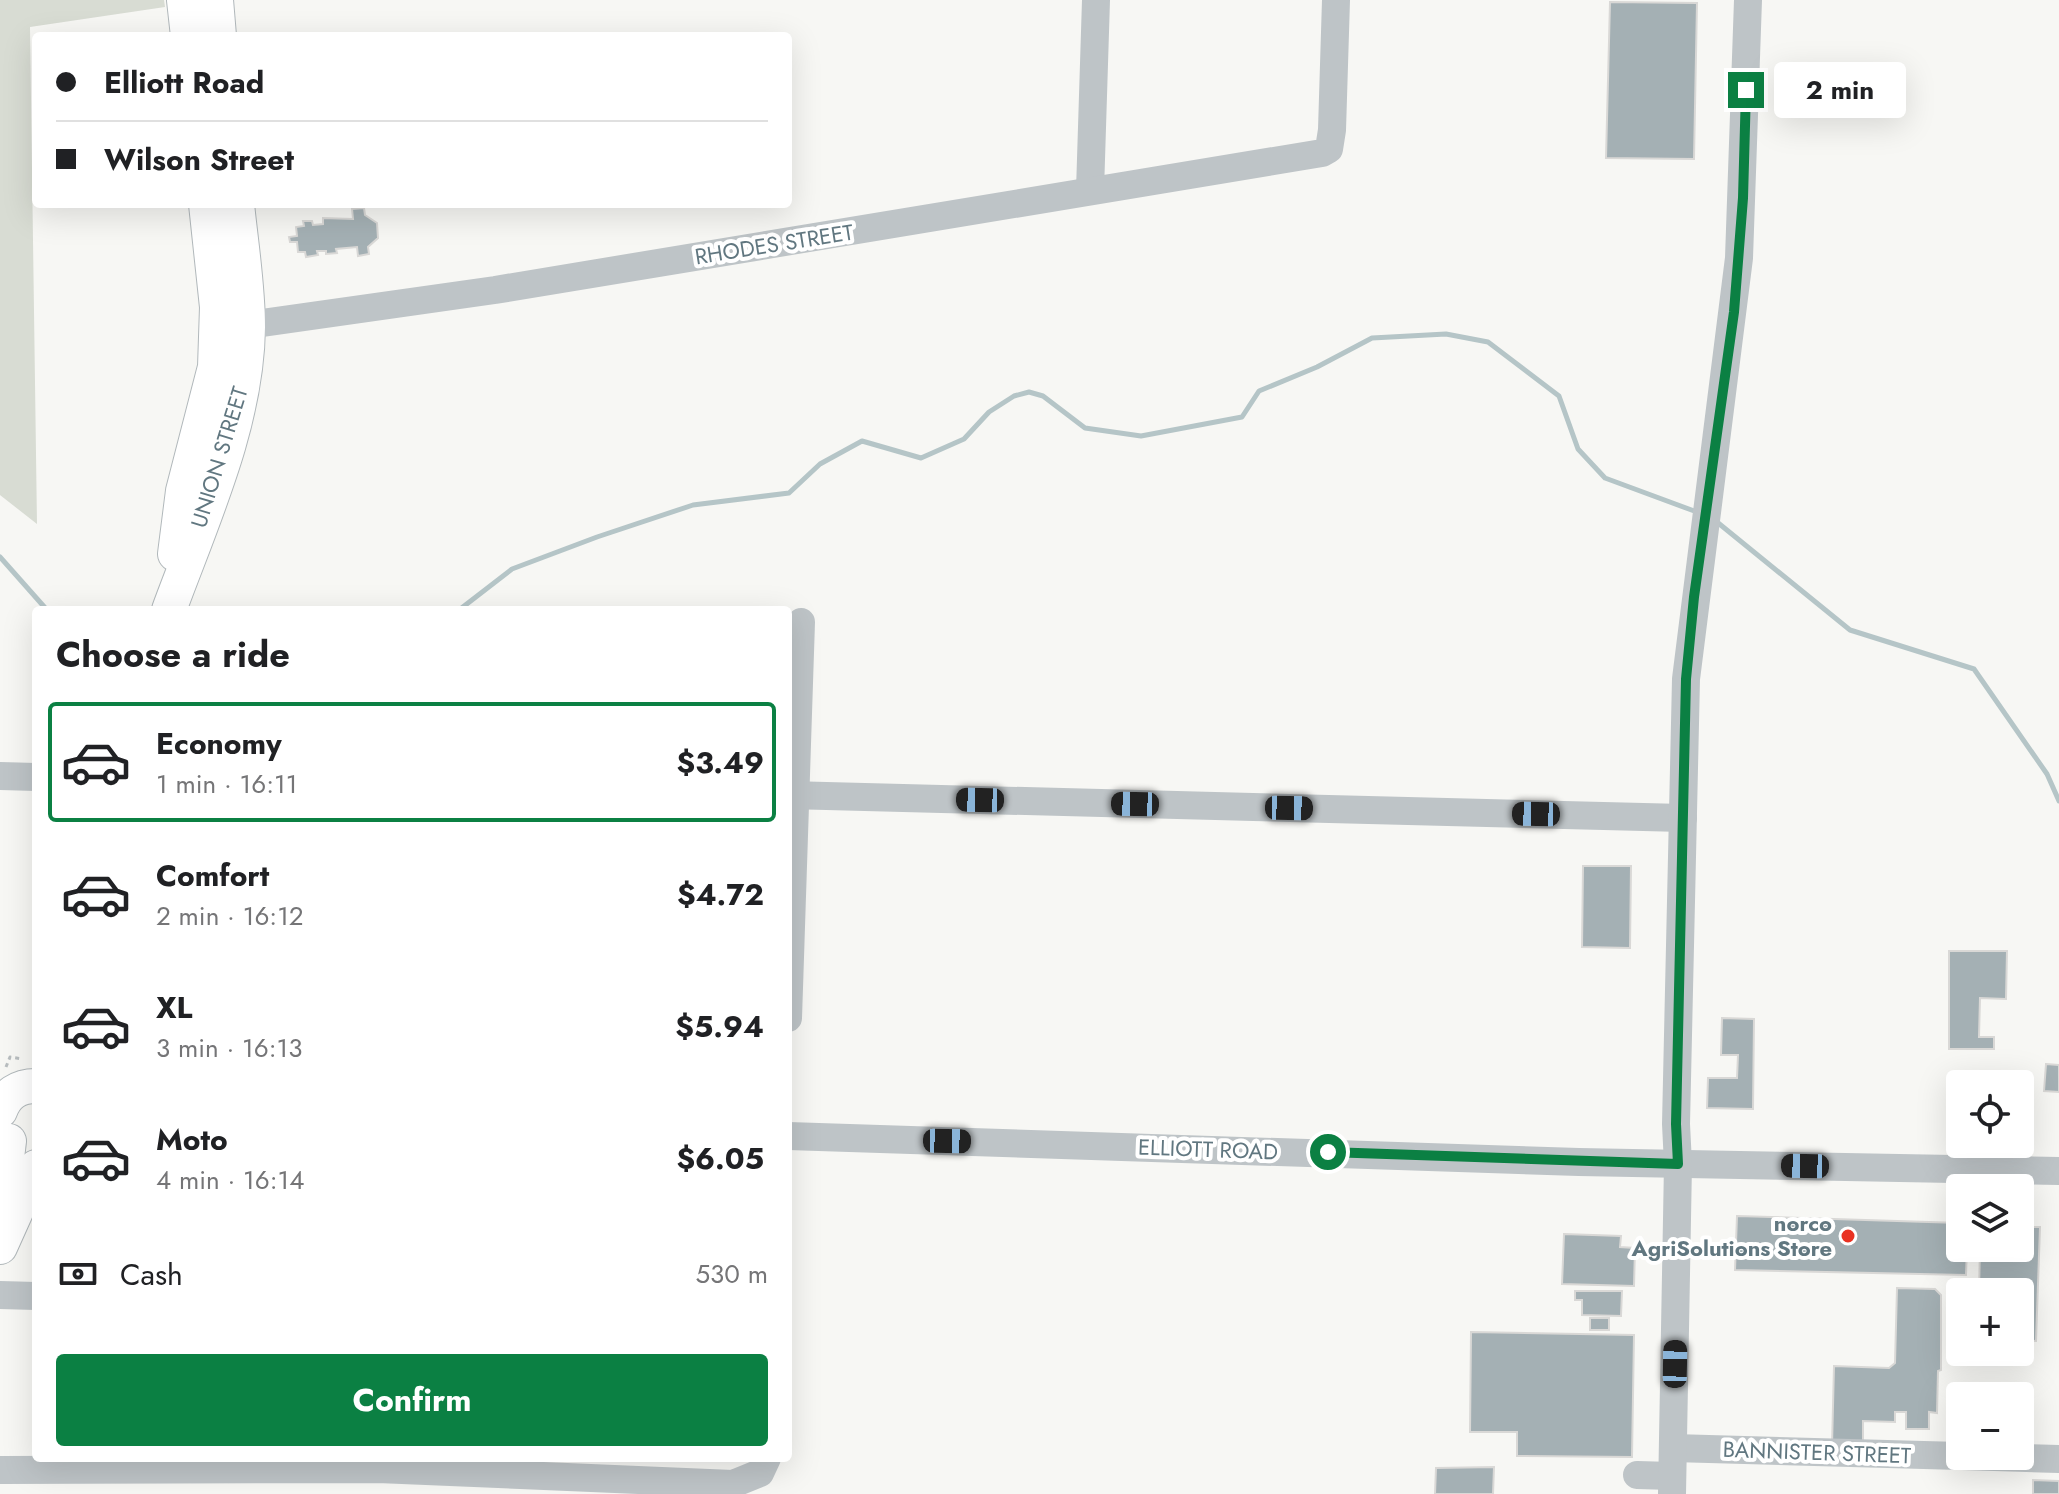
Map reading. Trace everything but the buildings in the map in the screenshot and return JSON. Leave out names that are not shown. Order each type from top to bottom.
[{"type":"main road","points":[[184,0],[188,32]]},
{"type":"main road","points":[[216,0],[219,32]]},
{"type":"main road","name":"UNION STREET","points":[[207,208],[233,328]]},
{"type":"main road","name":"UNION STREET","points":[[169,606],[183,491],[215,367],[233,328],[237,208]]},
{"type":"main road","points":[[0,1216],[13,1105]]},
{"type":"main road","points":[[0,1247],[32,1176]]},
{"type":"street","points":[[1090,191],[1096,0]]},
{"type":"street","name":"RHODES STREET","points":[[233,328],[495,290],[1329,149],[1336,0]]},
{"type":"street","points":[[1673,1473],[1676,1124],[1686,679],[1739,258],[1748,0]]},
{"type":"street","points":[[801,622],[792,795],[1683,818]]},
{"type":"street","points":[[0,776],[32,777]]},
{"type":"street","name":"ELLIOTT ROAD","points":[[792,1136],[1678,1164],[2059,1171]]},
{"type":"street","points":[[0,1295],[32,1296]]},
{"type":"street","name":"BANNISTER STREET","points":[[1637,1475],[1946,1457]]},
{"type":"street","name":"BANNISTER STREET","points":[[2034,1458],[2059,1459]]},
{"type":"street","points":[[0,1470],[378,1469],[733,1484],[763,1465]]},
{"type":"shaded area","points":[[0,0],[164,0],[165,7],[30,27],[37,524],[0,495]]},
{"type":"waterway","points":[[464,606],[512,569],[597,537],[693,505],[789,493],[820,464],[862,441],[921,458],[964,439],[989,412],[1014,396],[1029,392],[1043,396],[1085,428],[1141,436],[1242,417],[1259,391],[1317,367],[1372,338],[1446,334],[1488,342],[1559,396],[1578,449],[1605,478],[1697,512]]},
{"type":"waterway","points":[[1717,522],[1850,630],[1974,669],[2047,774],[2059,801]]},
{"type":"waterway","points":[[0,557],[43,606]]},
{"type":"place","name":"norco AgriSolutions Store","points":[[1848,1236]]},
{"type":"route","points":[[1328,1152],[1678,1164],[1676,1124],[1686,679],[1694,597],[1734,312],[1743,198],[1746,90]]}]
